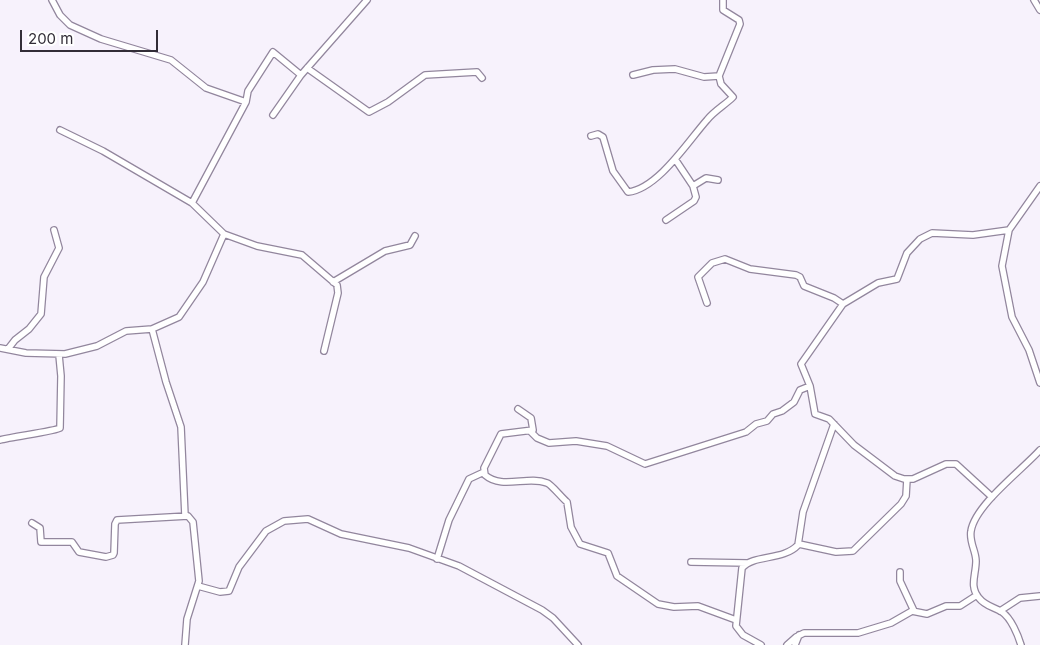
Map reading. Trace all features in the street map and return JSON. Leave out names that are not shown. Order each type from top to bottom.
[{"type":"street","points":[[52,0],[66,22],[78,30],[100,39],[171,60],[206,88],[246,102]]},
{"type":"street","points":[[273,115],[301,75],[366,0]]},
{"type":"street","points":[[591,136],[598,134],[602,137],[614,170],[628,192],[647,183],[675,160],[700,131],[706,120],[733,98],[732,94],[721,84],[719,76],[740,24],[739,20],[723,10],[723,0]]},
{"type":"street","points":[[1034,0],[1040,10]]},
{"type":"street","points":[[192,202],[246,102],[248,90],[273,52],[301,75]]},
{"type":"street","points":[[307,68],[369,112],[379,108],[427,74],[478,72],[482,78]]},
{"type":"street","points":[[634,74],[669,69],[704,77],[719,76]]},
{"type":"street","points":[[60,130],[103,151],[192,202],[224,234],[258,246],[302,254],[337,285],[338,293],[324,351]]},
{"type":"street","points":[[666,220],[694,201],[696,192],[675,160]]},
{"type":"street","points":[[693,186],[706,178],[718,180]]},
{"type":"street","points":[[1040,186],[1009,230],[1002,266],[1012,317],[1029,350],[1040,383]]},
{"type":"street","points":[[1032,197],[1040,197]]},
{"type":"street","points":[[8,350],[16,338],[29,329],[40,314],[44,277],[59,248],[54,230]]},
{"type":"street","points":[[992,497],[956,464],[946,464],[917,478],[907,479],[890,473],[854,445],[829,419],[815,414],[810,386],[802,368],[802,362],[826,332],[833,316],[842,304],[878,283],[897,279],[907,253],[920,239],[932,233],[973,235],[1009,230]]},
{"type":"street","points":[[0,348],[26,353],[59,354],[85,350],[126,332],[152,329],[182,314],[203,282],[224,234]]},
{"type":"street","points":[[333,282],[385,251],[410,245],[415,236]]},
{"type":"street","points":[[706,303],[698,277],[712,263],[725,259],[750,269],[800,277],[804,286],[834,298],[842,304]]},
{"type":"street","points":[[152,329],[166,382],[181,427],[185,516]]},
{"type":"street","points":[[0,440],[35,432],[54,431],[60,428],[61,376],[59,354]]},
{"type":"street","points":[[437,559],[449,520],[469,479],[484,472],[501,434],[531,432],[537,438],[549,443],[576,441],[607,446],[645,464],[746,432],[756,424],[767,421],[773,414],[782,411],[794,402],[800,390],[810,386]]},
{"type":"street","points":[[518,409],[531,418],[534,425],[531,432]]},
{"type":"street","points":[[691,562],[747,563],[774,558],[790,552],[799,544],[803,512],[834,424]]},
{"type":"street","points":[[1022,645],[1007,617],[1000,611],[989,607],[977,595],[972,579],[976,558],[971,530],[976,518],[992,497],[1024,468],[1040,450]]},
{"type":"street","points":[[484,472],[487,477],[498,481],[542,482],[550,484],[557,495],[566,502],[571,527],[580,544],[608,554],[617,576],[658,604],[674,607],[698,606],[736,620]]},
{"type":"street","points":[[799,544],[836,552],[853,551],[901,504],[906,496],[907,479]]},
{"type":"street","points":[[32,523],[40,528],[41,542],[72,542],[80,552],[109,557],[114,552],[115,524],[117,520],[185,516],[190,518],[193,522],[198,586],[191,600],[185,645]]},
{"type":"street","points":[[198,586],[220,592],[229,591],[239,567],[266,531],[277,524],[291,520],[313,520],[341,534],[364,537],[409,548],[459,566],[542,610],[578,645]]},
{"type":"street","points":[[747,563],[741,570],[736,626],[740,632],[761,645]]},
{"type":"street","points":[[900,572],[902,584],[914,611]]},
{"type":"street","points":[[787,645],[804,633],[858,633],[891,623],[908,612],[914,611],[927,614],[946,606],[960,606],[977,595]]},
{"type":"street","points":[[1000,611],[1020,598],[1040,596]]},
{"type":"street","points":[[795,645],[799,635]]}]
